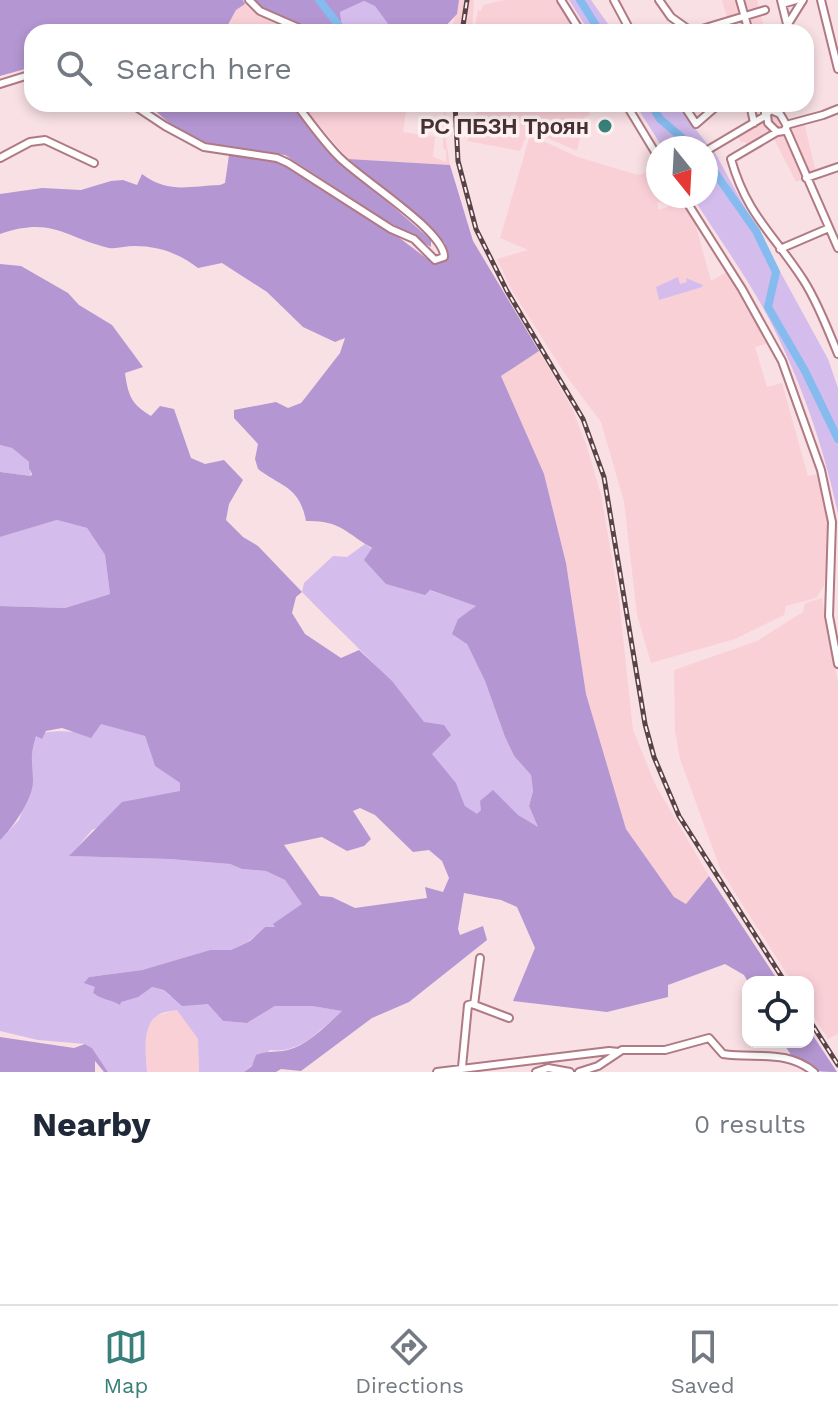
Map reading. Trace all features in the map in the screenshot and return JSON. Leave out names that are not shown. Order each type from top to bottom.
[{"type":"street","points":[[249,0],[260,11],[290,24]]},
{"type":"street","points":[[561,0],[576,24]]},
{"type":"street","points":[[614,0],[627,24]]},
{"type":"street","points":[[659,0],[671,17],[681,24]]},
{"type":"street","points":[[740,0],[747,24]]},
{"type":"street","points":[[787,24],[782,2],[796,0]]},
{"type":"street","points":[[790,24],[803,0]]},
{"type":"street","points":[[821,0],[838,69]]},
{"type":"street","points":[[720,24],[765,10]]},
{"type":"street","points":[[0,84],[24,76]]},
{"type":"street","points":[[838,109],[782,130],[731,159],[751,210],[807,285],[838,354]]},
{"type":"street","points":[[144,112],[204,147],[277,158],[288,163],[391,229],[414,239],[435,260],[444,257],[445,252],[439,242],[406,210],[340,158],[303,112]]},
{"type":"street","points":[[631,112],[646,137]]},
{"type":"street","points":[[688,112],[696,124],[710,112]]},
{"type":"street","points":[[752,112],[754,123]]},
{"type":"street","points":[[718,144],[770,112]]},
{"type":"street","points":[[776,112],[838,248]]},
{"type":"street","points":[[767,114],[769,124]]},
{"type":"street","points":[[746,127],[761,122],[782,130]]},
{"type":"street","points":[[0,158],[30,142],[45,140],[94,163]]},
{"type":"street","points":[[806,178],[838,167]]},
{"type":"street","points":[[691,208],[750,302],[782,361],[821,470],[832,522],[829,616],[838,664]]},
{"type":"street","points":[[780,249],[829,228]]},
{"type":"street","points":[[474,1005],[480,958]]},
{"type":"street","points":[[462,1067],[467,1007],[474,1005],[509,1018]]},
{"type":"street","points":[[579,1072],[598,1066],[629,1048],[665,1050],[709,1038],[716,1042],[723,1054],[778,1055],[794,1059],[814,1072]]},
{"type":"street","points":[[437,1072],[619,1052]]},
{"type":"street","points":[[536,1072],[548,1068],[570,1072]]},
{"type":"shaded area","points":[[0,0],[243,0],[245,4],[236,10],[228,24],[24,24],[24,69],[0,76]]},
{"type":"shaded area","points":[[254,0],[459,0],[457,14],[448,24],[388,24],[375,6],[364,1],[340,12],[342,24],[298,24],[256,5]]},
{"type":"shaded area","points":[[459,0],[474,0],[472,24],[453,24]]},
{"type":"shaded area","points":[[504,0],[557,0],[571,24],[475,24],[478,10],[481,11],[483,5]]},
{"type":"shaded area","points":[[569,0],[591,0],[608,24],[584,24]]},
{"type":"shaded area","points":[[722,0],[757,0],[763,24],[729,24]]},
{"type":"shaded area","points":[[364,1],[375,5],[388,24],[342,24],[340,12]]},
{"type":"shaded area","points":[[245,4],[284,24],[228,24],[236,10]]},
{"type":"shaded area","points":[[157,112],[297,112],[328,149],[431,240],[431,247],[285,155],[194,145]]},
{"type":"shaded area","points":[[308,112],[406,112],[403,132],[435,137],[433,157],[446,162],[446,150],[443,148],[444,112],[445,112],[444,129],[450,165],[348,159]]},
{"type":"shaded area","points":[[476,112],[590,112],[585,117],[577,151],[529,130],[520,151],[467,141]]},
{"type":"shaded area","points":[[640,112],[682,112],[701,136],[655,136]]},
{"type":"shaded area","points":[[752,112],[781,112],[788,126],[804,122],[816,173],[796,182],[773,137],[750,149],[745,142],[741,142],[736,135],[754,121]]},
{"type":"shaded area","points":[[530,135],[578,157],[638,175],[646,173],[646,208],[687,208],[694,219],[711,281],[727,272],[769,343],[755,347],[767,387],[782,383],[808,476],[820,474],[829,517],[824,586],[816,598],[786,606],[784,615],[735,639],[651,663],[637,615],[624,502],[601,422],[567,377],[511,289],[497,259],[528,250],[500,238]]},
{"type":"shaded area","points":[[229,155],[274,160],[393,233],[426,258],[440,263],[446,257],[445,243],[348,159],[450,165],[473,241],[539,351],[501,376],[544,474],[566,563],[586,694],[626,829],[674,897],[686,904],[709,876],[775,976],[745,976],[725,964],[668,985],[668,997],[607,1012],[513,1001],[535,948],[517,907],[501,900],[464,893],[458,929],[460,935],[483,926],[487,940],[409,1002],[372,1018],[301,1071],[281,1069],[276,1072],[244,1072],[252,1066],[256,1055],[288,1050],[303,1044],[342,1011],[312,1006],[275,1006],[247,1023],[223,1021],[208,1004],[182,1006],[164,990],[152,987],[120,1005],[96,995],[93,993],[95,987],[84,983],[89,977],[142,970],[210,950],[231,950],[250,941],[265,927],[275,927],[273,924],[302,904],[285,880],[266,871],[242,869],[230,864],[169,859],[69,856],[122,802],[180,791],[180,783],[155,766],[145,736],[101,724],[91,738],[62,728],[46,731],[42,739],[36,736],[30,795],[0,840],[0,606],[65,608],[110,594],[105,555],[87,528],[57,520],[0,537],[0,472],[32,474],[29,462],[12,448],[0,445],[0,264],[21,266],[68,293],[79,305],[112,325],[143,367],[125,373],[129,393],[135,403],[151,416],[160,406],[174,409],[191,458],[205,464],[224,460],[243,480],[229,504],[226,520],[243,537],[258,546],[302,592],[296,597],[292,613],[305,634],[341,658],[359,650],[392,681],[424,722],[444,725],[451,735],[432,754],[456,783],[465,806],[477,814],[481,810],[480,801],[493,790],[518,815],[538,827],[529,806],[533,791],[531,775],[514,756],[467,644],[452,634],[458,619],[476,606],[430,590],[425,595],[386,584],[364,560],[372,548],[335,525],[306,521],[294,494],[258,469],[255,459],[258,444],[234,418],[234,410],[276,402],[288,408],[301,403],[340,353],[345,338],[335,342],[303,327],[267,292],[222,263],[198,268],[176,254],[160,249],[134,246],[109,248],[45,228],[18,229],[0,234],[0,194],[42,188],[81,190],[123,180],[137,185],[142,174],[170,187],[225,183]],"holes":[[[360,808],[375,815],[413,852],[429,850],[442,861],[449,878],[443,892],[425,887],[427,898],[355,908],[332,897],[320,896],[284,845],[322,837],[347,851],[364,846],[371,839],[353,811]]]},
{"type":"shaded area","points":[[718,158],[828,359],[838,388],[838,514],[810,413],[780,340],[750,286],[700,208],[718,208]]},
{"type":"shaded area","points":[[678,277],[680,284],[687,282],[686,278],[703,285],[659,300],[656,287]]},
{"type":"shaded area","points":[[539,351],[572,408],[601,495],[619,599],[633,730],[656,786],[709,876],[686,904],[674,897],[626,829],[586,694],[566,563],[544,475],[501,376]]},
{"type":"shaded area","points":[[0,445],[12,448],[29,462],[31,476],[0,472]]},
{"type":"shaded area","points":[[57,520],[87,528],[105,555],[110,594],[65,608],[0,606],[0,537]]},
{"type":"shaded area","points":[[365,544],[372,549],[386,584],[429,590],[477,606],[458,619],[505,737],[514,756],[531,775],[533,791],[529,806],[538,827],[536,829],[518,815],[481,810],[477,815],[465,806],[456,783],[431,754],[438,747],[409,704],[302,592],[304,583],[333,556],[347,557]]},
{"type":"shaded area","points":[[822,598],[838,682],[838,1034],[828,1039],[814,1017],[814,976],[788,976],[721,871],[680,759],[675,731],[674,670],[757,641],[803,612],[805,603]]},
{"type":"shaded area","points":[[101,723],[145,736],[155,766],[180,783],[180,791],[92,830],[70,856],[169,859],[230,864],[242,869],[266,871],[285,880],[303,904],[274,924],[276,927],[265,927],[249,941],[231,950],[210,950],[142,970],[89,977],[85,983],[96,987],[95,995],[120,1000],[152,987],[164,990],[170,996],[208,1003],[223,1021],[247,1023],[275,1006],[312,1006],[343,1011],[309,1039],[291,1048],[270,1050],[244,1072],[199,1072],[198,1039],[177,1010],[160,1014],[149,1026],[147,1072],[108,1072],[92,1048],[85,1044],[38,1040],[0,1031],[0,840],[19,820],[33,782],[30,763],[36,735],[57,731],[93,733]]},
{"type":"shaded area","points":[[178,1010],[198,1039],[199,1072],[147,1072],[145,1045],[148,1027],[157,1015]]},
{"type":"shaded area","points":[[0,1037],[74,1048],[85,1044],[92,1048],[108,1072],[104,1072],[95,1061],[95,1072],[0,1072]]},
{"type":"shaded area","points":[[814,1037],[837,1072],[804,1067],[786,1048],[814,1048]]},
{"type":"waterway","points":[[319,0],[338,24]]},
{"type":"waterway","points":[[580,0],[595,24]]},
{"type":"waterway","points":[[656,112],[680,136]]},
{"type":"waterway","points":[[718,177],[756,231],[776,272],[768,307],[805,371],[838,439]]},
{"type":"railway","points":[[463,24],[467,0]]},
{"type":"railway","points":[[455,112],[458,161],[476,229],[507,291],[583,419],[604,477],[645,724],[654,757],[679,816],[781,976]]},
{"type":"railway","points":[[814,1027],[838,1065]]},
{"type":"place","name":"РС ПБЗН Троян","points":[[605,126]]}]
